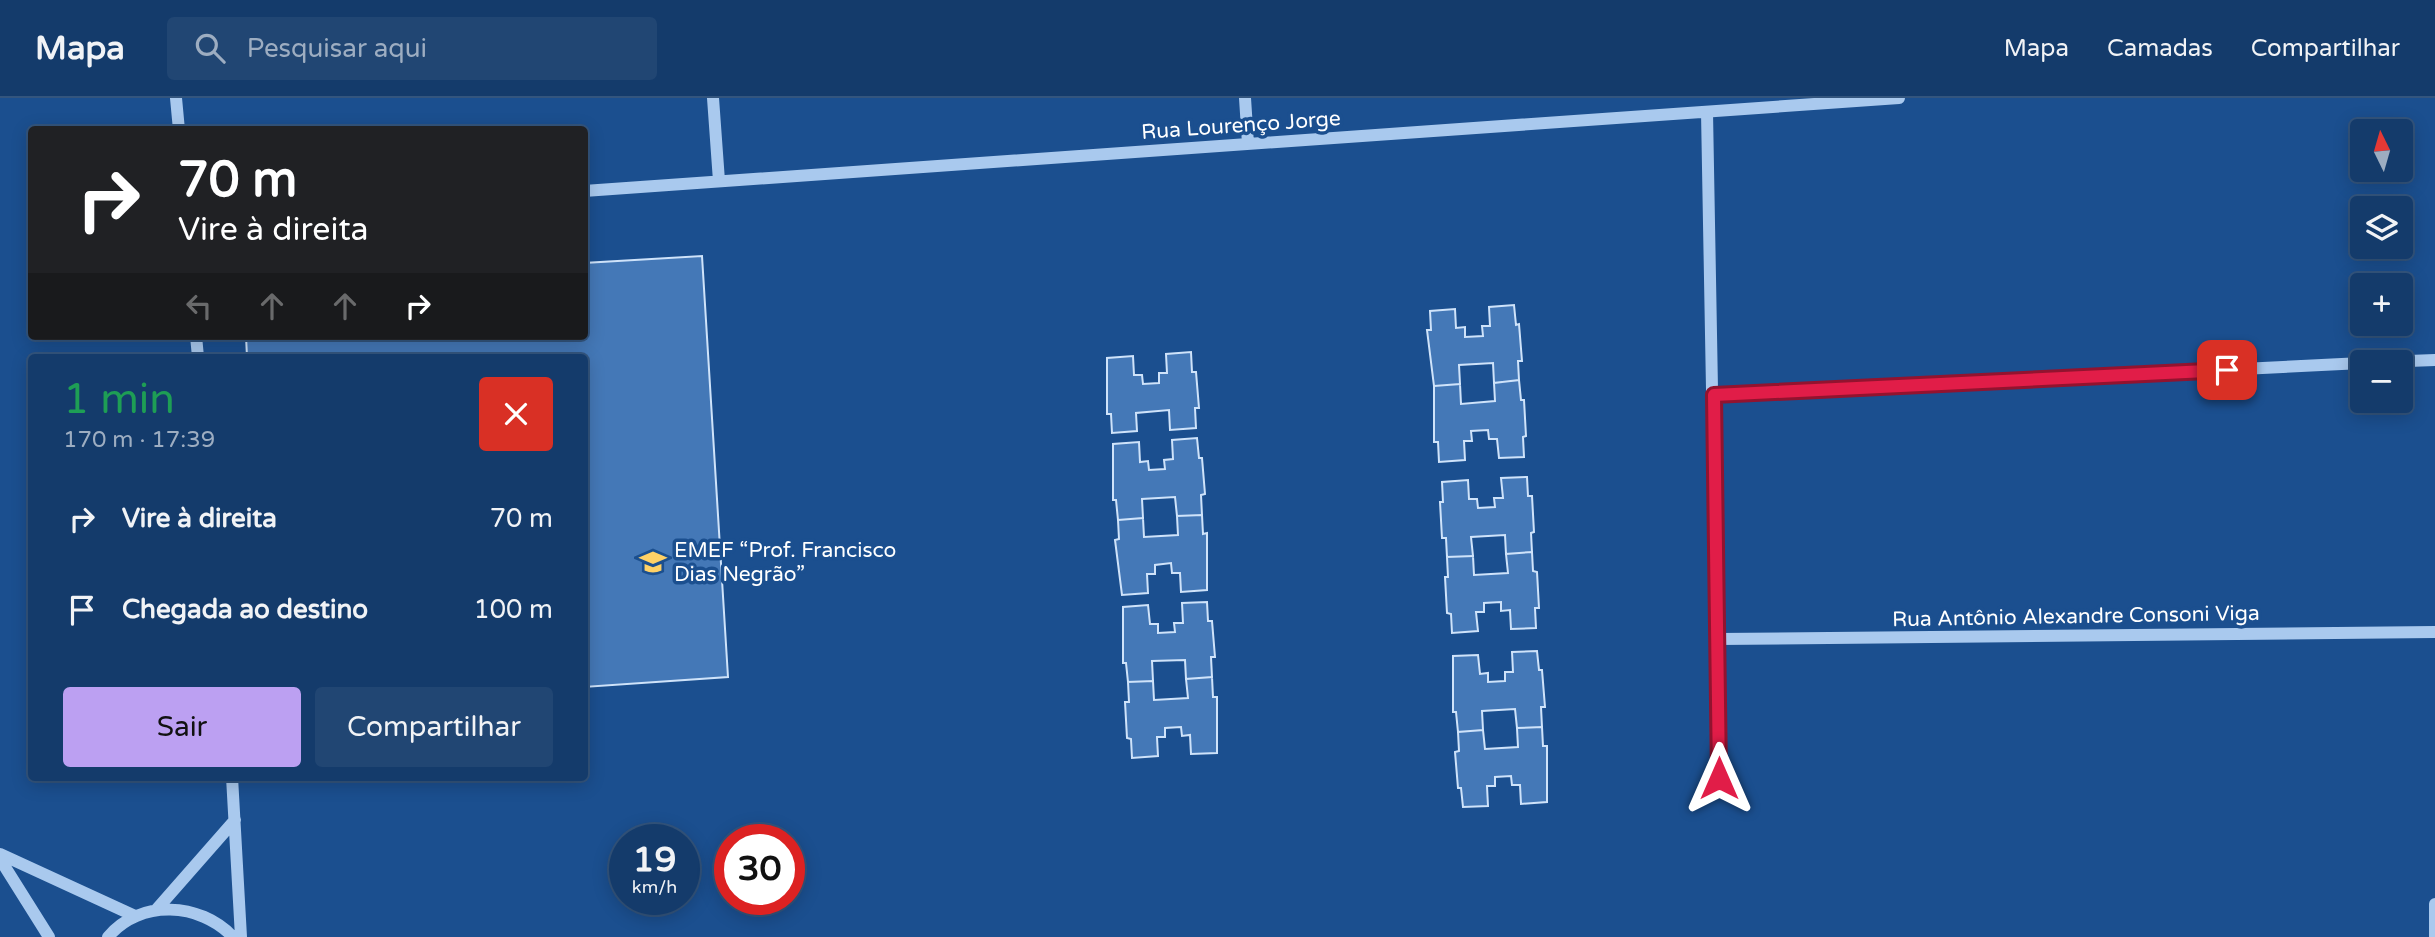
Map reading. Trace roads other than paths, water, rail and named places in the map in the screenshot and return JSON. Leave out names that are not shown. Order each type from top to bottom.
[{"type":"street","points":[[176,98],[179,126]]},
{"type":"street","points":[[713,98],[719,181]]},
{"type":"street","points":[[1245,98],[1248,144]]},
{"type":"street","name":"Rua Lourenço Jorge","points":[[588,191],[1707,112],[1775,102],[1899,98]]},
{"type":"street","points":[[1707,112],[1719,778]]},
{"type":"street","points":[[2413,361],[2435,360]]},
{"type":"street","points":[[1714,395],[2350,364]]},
{"type":"street","name":"Rua Antônio Alexandre Consoni Viga","points":[[1718,639],[2435,632]]},
{"type":"street","points":[[232,781],[241,937]]},
{"type":"street","points":[[156,910],[236,820]]},
{"type":"street","points":[[0,854],[135,916]]},
{"type":"street","points":[[0,859],[49,937]]},
{"type":"street","points":[[2434,904],[2435,937]]},
{"type":"street","points":[[108,937],[135,916],[156,910],[179,909],[201,914],[224,927],[233,937]]},
{"type":"place","name":"EMEF “Prof. Francisco Dias Negrão”","points":[[653,562]]}]
